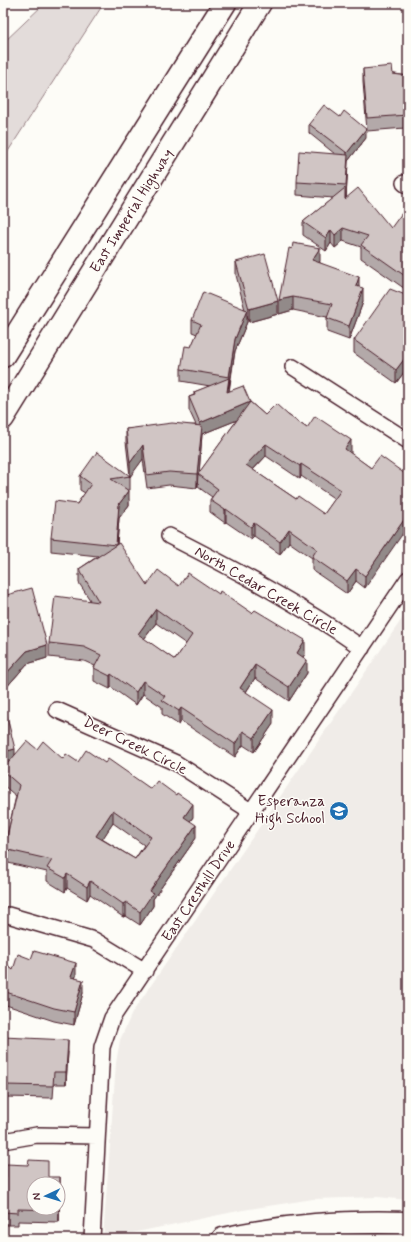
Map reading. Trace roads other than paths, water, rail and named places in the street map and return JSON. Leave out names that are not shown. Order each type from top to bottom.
[{"type":"main road","points":[[4,354],[225,3]]},
{"type":"main road","name":"East Imperial Highway","points":[[3,418],[260,3]]},
{"type":"main road","points":[[3,427],[38,362]]},
{"type":"main road","points":[[224,1239],[264,1230],[308,1224],[365,1222],[408,1223]]},
{"type":"street","points":[[293,367],[408,440]]},
{"type":"street","name":"North Cedar Creek Circle","points":[[169,536],[238,571],[323,621],[362,648]]},
{"type":"street","name":"East Cresthill Drive","points":[[92,1239],[102,1048],[112,1018],[408,579]]},
{"type":"street","name":"Deer Creek Circle","points":[[57,710],[176,763],[252,812]]},
{"type":"street","points":[[8,915],[45,924],[94,940],[145,971]]},
{"type":"street","points":[[3,1141],[37,1135],[97,1136]]},
{"type":"place","name":"Esperanza High School","points":[[339,811]]}]
